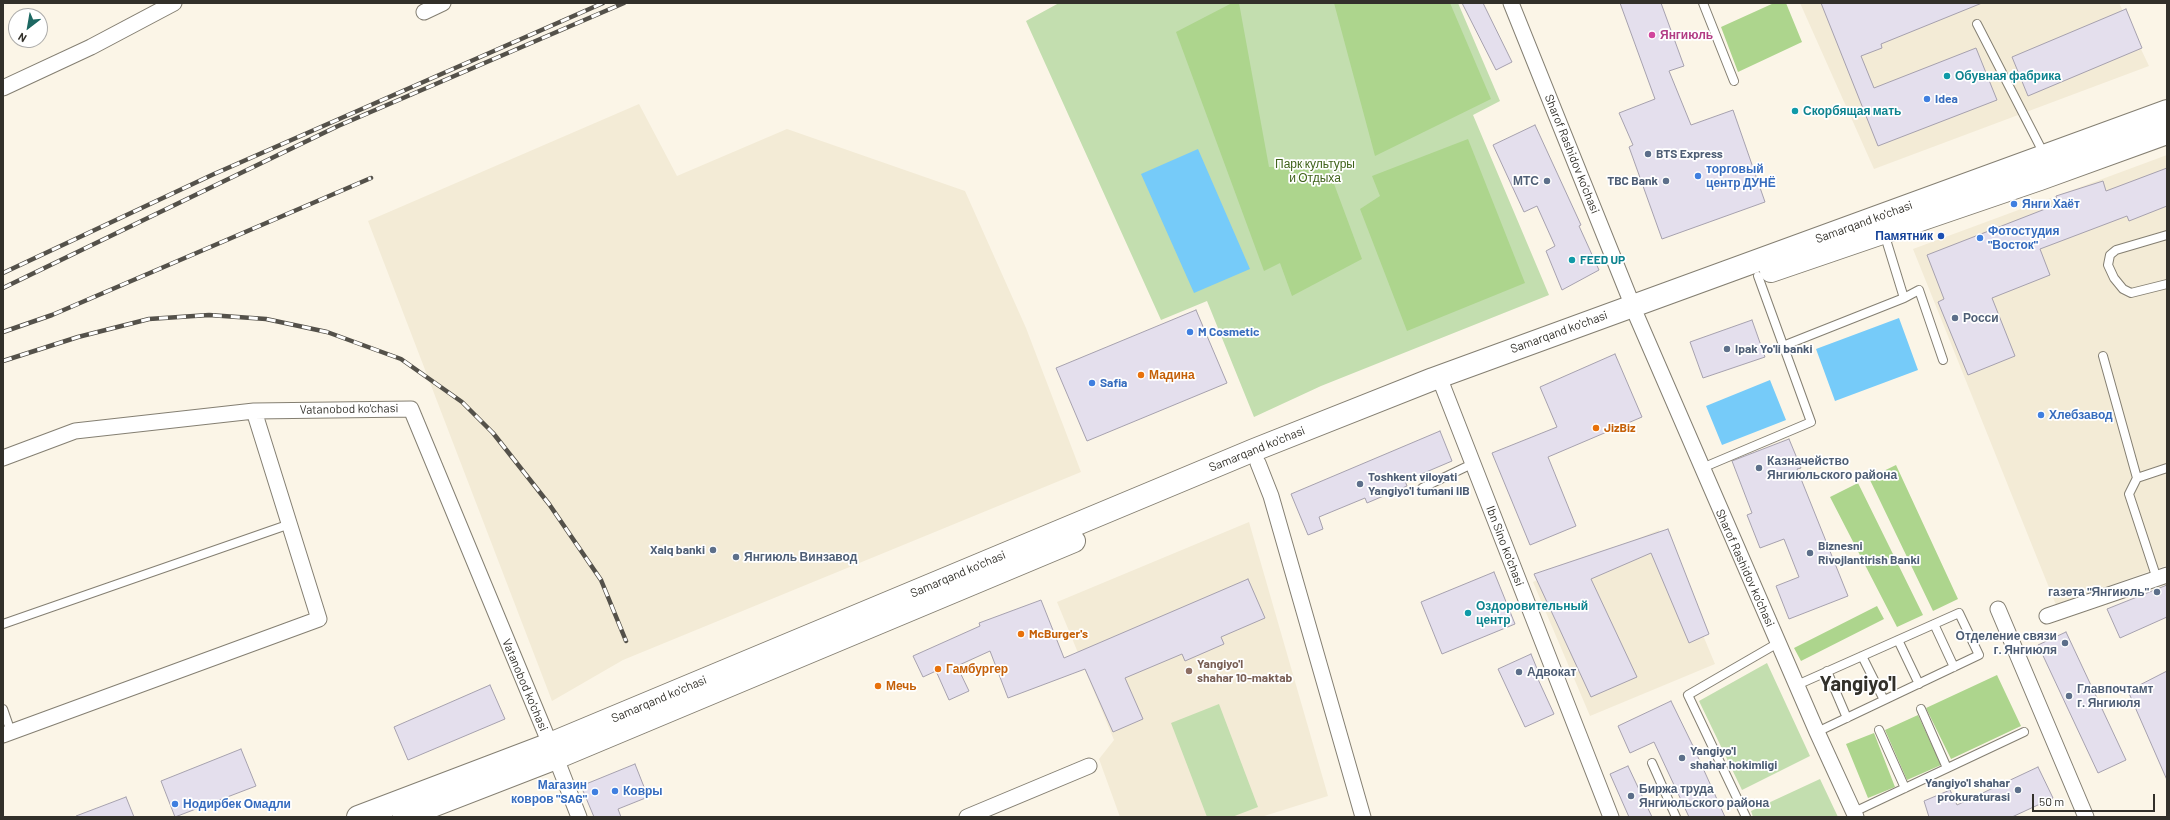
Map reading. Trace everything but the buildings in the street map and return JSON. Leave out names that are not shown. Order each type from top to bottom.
[{"type":"main road","name":"Samarqand ko'chasi","points":[[1256,456],[1443,387],[1635,311],[2167,111]]},
{"type":"main road","name":"Samarqand ko'chasi","points":[[404,817],[553,751],[987,579],[1256,456],[1432,379],[1635,311],[1758,276],[2167,133]]},
{"type":"main road","name":"Samarqand ko'chasi","points":[[358,817],[553,751]]},
{"type":"street","points":[[3,88],[91,47],[174,3]]},
{"type":"street","points":[[424,12],[442,3]]},
{"type":"street","name":"Sharof Rashidov ko’chasi","points":[[1511,3],[1635,311],[1796,685],[1855,814]]},
{"type":"street","name":"Ibn Sino ko'chasi","points":[[1443,387],[1611,817]]},
{"type":"street","name":"Vatanobod ko'chasi","points":[[3,458],[75,431],[254,411],[410,409],[553,751],[579,817]]},
{"type":"street","points":[[7,733],[319,619],[254,411]]},
{"type":"street","points":[[1256,456],[1271,496],[1363,817]]},
{"type":"street","points":[[2047,616],[2162,577]]},
{"type":"street","points":[[1998,609],[2086,817]]},
{"type":"street","points":[[967,817],[1089,766]]},
{"type":"lane","points":[[1703,3],[1734,81]]},
{"type":"lane","points":[[1977,24],[2046,157]]},
{"type":"lane","points":[[1884,233],[1904,298]]},
{"type":"lane","points":[[2167,235],[2116,250],[2110,255],[2108,265],[2114,278],[2123,289],[2131,293],[2167,284]]},
{"type":"lane","points":[[1702,468],[1811,422],[1758,276]]},
{"type":"lane","points":[[1783,346],[1904,298],[1920,290],[1943,360]]},
{"type":"lane","points":[[2103,356],[2137,478],[2129,494],[2162,577]]},
{"type":"lane","points":[[1422,488],[1472,464]]},
{"type":"lane","points":[[2137,478],[2167,468]]},
{"type":"lane","points":[[3,624],[290,524]]},
{"type":"lane","points":[[1796,685],[1959,612],[1979,655],[1817,732]]},
{"type":"lane","points":[[1934,624],[1954,667]]},
{"type":"lane","points":[[1898,640],[1919,684]]},
{"type":"lane","points":[[1746,817],[1688,694],[1778,643]]},
{"type":"lane","points":[[1862,656],[1884,700]]},
{"type":"lane","points":[[1827,671],[1847,718]]},
{"type":"lane","points":[[3,709],[7,733]]},
{"type":"lane","points":[[1921,709],[1947,768]]},
{"type":"lane","points":[[1879,730],[1905,788]]},
{"type":"lane","points":[[1855,814],[1905,788],[2024,732]]},
{"type":"lane","points":[[1652,763],[1676,817]]},
{"type":"shaded area","points":[[1800,3],[2119,3],[2149,66],[1874,169]]},
{"type":"shaded area","points":[[639,104],[677,176],[787,129],[965,191],[1026,328],[1081,472],[623,660],[552,701],[368,221]]},
{"type":"shaded area","points":[[2167,155],[2167,565],[2056,605],[1913,249]]},
{"type":"shaded area","name":"Yangiyo'l shahar 10-maktab","points":[[1249,522],[1328,796],[1261,817],[1120,817],[1099,759],[1114,740],[1057,602]]},
{"type":"shaded area","points":[[1659,530],[1715,664],[1590,716],[1533,582]]},
{"type":"green space","name":"Парк культуры и Отдыха","points":[[1059,3],[1458,3],[1500,101],[1473,115],[1549,295],[1321,386],[1254,417],[1207,301],[1161,320],[1026,21]]},
{"type":"green space","points":[[1232,3],[1239,3],[1269,167],[1327,165],[1362,259],[1292,296],[1280,263],[1264,271],[1176,32]]},
{"type":"green space","points":[[1334,3],[1450,3],[1491,99],[1375,156]]},
{"type":"green space","points":[[1774,3],[1786,3],[1802,42],[1738,72],[1721,27]]},
{"type":"green space","points":[[1468,139],[1525,283],[1407,331],[1360,209],[1380,196],[1372,176]]},
{"type":"green space","points":[[1896,465],[1958,599],[1933,611],[1869,478]]},
{"type":"green space","points":[[1858,483],[1923,615],[1897,627],[1830,497]]},
{"type":"green space","points":[[1877,606],[1884,619],[1801,661],[1794,648]]},
{"type":"green space","points":[[1767,663],[1810,756],[1742,790],[1699,701]]},
{"type":"green space","points":[[1997,675],[2021,726],[1951,759],[1926,708]]},
{"type":"green space","points":[[1219,704],[1258,807],[1232,817],[1207,817],[1171,723]]},
{"type":"green space","points":[[1918,715],[1941,765],[1907,780],[1885,730]]},
{"type":"green space","points":[[1874,733],[1895,787],[1868,798],[1846,744]]},
{"type":"green space","points":[[1820,779],[1838,817],[1753,817],[1751,811]]},
{"type":"water","points":[[1198,149],[1250,269],[1194,293],[1141,174]]},
{"type":"water","points":[[1899,318],[1918,370],[1835,401],[1816,349]]},
{"type":"water","points":[[1770,380],[1786,420],[1722,445],[1706,406]]},
{"type":"railway","points":[[3,273],[214,174],[603,3]]},
{"type":"railway","points":[[3,288],[338,126],[624,3]]},
{"type":"railway","points":[[3,332],[52,315],[371,178]]},
{"type":"railway","points":[[3,361],[78,337],[149,319],[209,315],[266,319],[327,332],[401,359],[462,402],[493,433],[549,504],[601,580],[626,641]]},
{"type":"place","name":"Янгиюль","points":[[1652,35]]},
{"type":"place","name":"Обувная фабрика","points":[[1947,76]]},
{"type":"place","name":"Idea","points":[[1927,99]]},
{"type":"place","name":"Скорбящая мать","points":[[1795,111]]},
{"type":"place","name":"BTS Express","points":[[1648,154]]},
{"type":"place","name":"торговый центр ДУНЁ","points":[[1698,176]]},
{"type":"place","name":"МТС","points":[[1547,181]]},
{"type":"place","name":"TBC Bank","points":[[1666,181]]},
{"type":"place","name":"Янги Хаёт","points":[[2014,204]]},
{"type":"place","name":"Памятник","points":[[1941,236]]},
{"type":"place","name":"Фотостудия \"Восток\"","points":[[1980,238]]},
{"type":"place","name":"FEED UP","points":[[1572,260]]},
{"type":"place","name":"Росси","points":[[1955,318]]},
{"type":"place","name":"M Cosmetic","points":[[1190,332]]},
{"type":"place","name":"Ipak Yo'li banki","points":[[1727,349]]},
{"type":"place","name":"Мадина","points":[[1141,375]]},
{"type":"place","name":"Safia","points":[[1092,383]]},
{"type":"place","name":"Хлебзавод","points":[[2041,415]]},
{"type":"place","name":"JizBiz","points":[[1596,428]]},
{"type":"place","name":"Казначейство Янгиюльского района","points":[[1759,468]]},
{"type":"place","name":"Toshkent viloyati Yangiyo'l tumani IIB","points":[[1360,484]]},
{"type":"place","name":"Xalq banki","points":[[713,550]]},
{"type":"place","name":"Biznesni Rivojlantirish Banki","points":[[1810,553]]},
{"type":"place","name":"Янгиюль Винзавод","points":[[736,557]]},
{"type":"place","name":"газета \"Янгиюль\"","points":[[2157,592]]},
{"type":"place","name":"Оздоровительный центр","points":[[1468,613]]},
{"type":"place","name":"McBurger's","points":[[1021,634]]},
{"type":"place","name":"Отделение связи г. Янгиюля","points":[[2065,643]]},
{"type":"place","name":"Гамбургер","points":[[938,669]]},
{"type":"place","name":"Yangiyo'l shahar 10-maktab","points":[[1189,671]]},
{"type":"place","name":"Адвокат","points":[[1519,672]]},
{"type":"place","name":"Мечь","points":[[878,686]]},
{"type":"place","name":"Главпочтамт г. Янгиюля","points":[[2069,696]]},
{"type":"place","name":"Yangiyo'l shahar hokimligi","points":[[1682,758]]},
{"type":"place","name":"Yangiyo'l shahar prokuraturasi","points":[[2018,790]]},
{"type":"place","name":"Ковры","points":[[615,791]]},
{"type":"place","name":"Магазин ковров \"SAG\"","points":[[595,792]]},
{"type":"place","name":"Биржа труда Янгиюльского района","points":[[1631,796]]},
{"type":"place","name":"Нодирбек Омадли","points":[[175,804]]},
{"type":"district","name":"Yangiyo'l","points":[[1858,684]]}]
